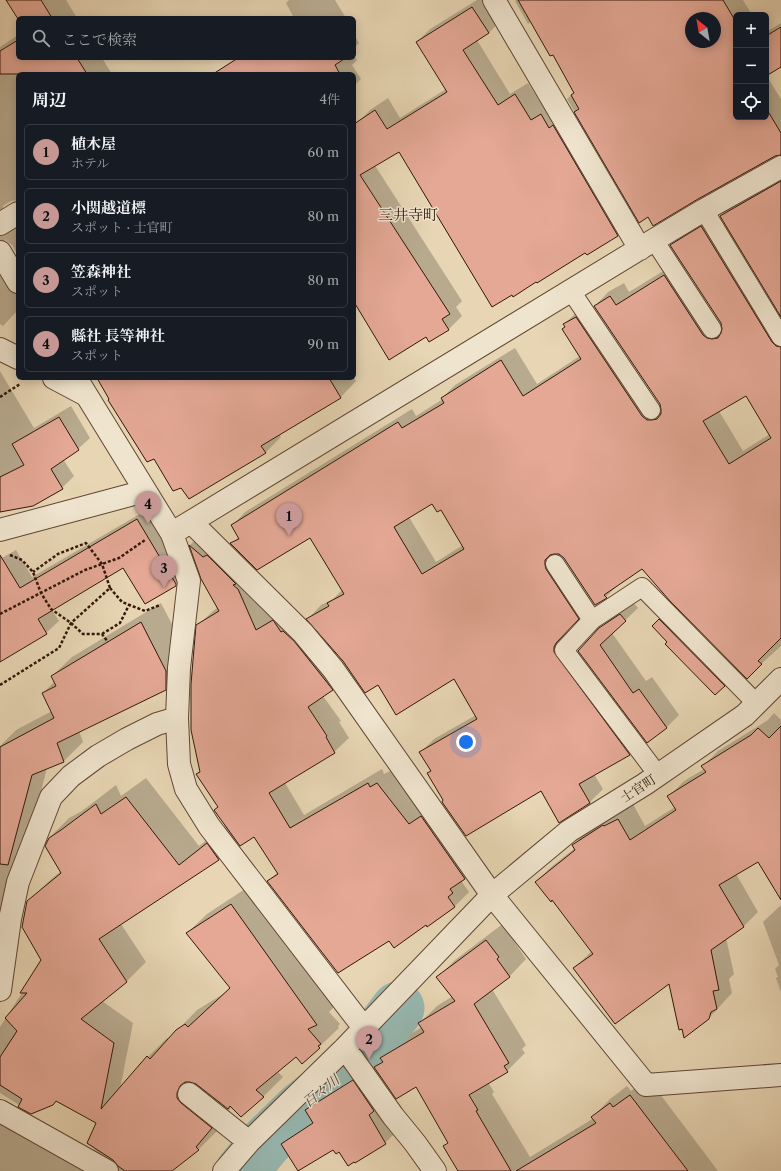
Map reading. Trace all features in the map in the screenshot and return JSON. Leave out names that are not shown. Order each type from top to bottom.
[{"type":"street","points":[[494,0],[647,244]]},
{"type":"street","points":[[172,534],[647,244],[781,167]]},
{"type":"street","points":[[0,224],[16,214]]},
{"type":"street","points":[[0,252],[16,279]]},
{"type":"street","points":[[0,349],[16,357]]},
{"type":"street","points":[[61,380],[81,386],[172,534],[189,581],[179,668],[178,718],[179,764],[186,788],[209,826],[364,1028]]},
{"type":"street","points":[[0,530],[145,491]]},
{"type":"street","points":[[191,522],[303,633],[333,670],[492,895],[646,1085],[781,1075]]},
{"type":"street","name":"士官町","points":[[224,1171],[249,1142],[351,1057],[364,1028],[492,895],[569,831],[658,775],[745,715],[781,679]]},
{"type":"street","points":[[0,990],[10,919],[18,882],[51,797],[72,776],[98,756],[157,724],[178,718]]},
{"type":"street","points":[[351,1057],[435,1171]]},
{"type":"street","points":[[189,1094],[249,1142]]},
{"type":"street","points":[[0,1111],[107,1171]]},
{"type":"lane","points":[[704,210],[781,337]]},
{"type":"lane","points":[[647,244],[712,329]]},
{"type":"lane","points":[[571,291],[651,410]]},
{"type":"lane","points":[[554,564],[592,620]]},
{"type":"lane","points":[[658,775],[564,650],[592,620],[642,587],[757,704]]},
{"type":"path","points":[[0,397],[24,382]]},
{"type":"path","points":[[0,614],[86,570],[119,558],[146,539]]},
{"type":"path","points":[[33,572],[58,554],[86,543],[102,564],[110,588],[122,602],[145,611],[165,603]]},
{"type":"path","points":[[6,553],[22,560],[33,572],[41,593],[51,609],[71,623],[83,634],[102,634],[120,623],[129,605]]},
{"type":"path","points":[[0,685],[59,648],[71,623],[110,588]]},
{"type":"path","points":[[102,634],[108,642]]},
{"type":"building","points":[[6,0],[41,0],[51,16],[16,16]]},
{"type":"building","points":[[518,0],[723,0],[733,17],[733,120],[769,120],[769,113],[781,133],[781,155],[775,156],[653,226],[648,217],[639,223],[574,112],[579,109],[571,95],[574,93],[553,55],[550,56]]},
{"type":"building","points":[[472,7],[489,33],[463,50],[498,105],[515,94],[531,120],[541,114],[549,128],[553,125],[618,236],[587,255],[585,253],[513,297],[512,295],[492,307],[399,152],[360,175],[450,314],[442,319],[449,330],[429,342],[426,337],[389,360],[356,305],[356,123],[375,110],[387,129],[447,92],[416,42]]},
{"type":"building","points":[[781,27],[781,67],[769,74],[769,48],[769,34]]},
{"type":"building","points":[[16,41],[16,60],[78,60],[86,72],[16,72],[16,74],[0,74],[0,51]]},
{"type":"building","points":[[235,60],[342,60],[335,65],[339,72],[216,72]]},
{"type":"building","points":[[781,181],[781,317],[720,216]]},
{"type":"building","points":[[701,226],[772,342],[776,346],[781,347],[781,638],[758,661],[762,664],[747,679],[670,601],[642,569],[604,595],[607,598],[595,605],[564,558],[559,554],[550,555],[545,560],[546,569],[579,619],[556,643],[554,652],[630,755],[579,784],[590,803],[559,823],[541,791],[466,836],[442,802],[443,800],[427,773],[431,771],[419,752],[477,719],[454,679],[396,715],[378,685],[365,693],[343,661],[306,619],[329,606],[327,603],[344,594],[310,538],[257,570],[230,543],[239,539],[231,525],[398,422],[402,428],[444,403],[441,398],[501,360],[523,396],[581,359],[562,329],[565,327],[563,324],[576,317],[642,416],[647,420],[657,419],[661,414],[660,404],[594,306],[610,296],[616,305],[664,275],[703,335],[712,339],[718,338],[722,329],[721,323],[670,245]],"holes":[[[746,396],[771,438],[729,464],[703,421]],[[432,504],[437,512],[441,510],[464,549],[422,574],[394,527]]]},
{"type":"building","points":[[98,380],[330,380],[341,398],[261,446],[266,453],[189,499],[181,488],[173,491],[154,459],[147,462],[108,400],[109,399]]},
{"type":"building","points":[[59,417],[79,450],[51,469],[63,489],[33,506],[0,512],[0,477],[24,465],[12,444]]},
{"type":"building","points":[[137,519],[176,586],[145,604],[123,568],[38,619],[47,634],[0,662],[0,555],[20,588]]},
{"type":"building","points":[[189,545],[203,557],[207,555],[236,584],[233,585],[238,589],[256,630],[273,620],[281,632],[283,631],[294,641],[333,690],[308,707],[327,736],[326,737],[335,753],[269,793],[290,828],[368,783],[370,787],[377,783],[409,824],[421,816],[465,879],[450,889],[453,893],[448,897],[455,907],[427,927],[426,925],[394,948],[389,941],[338,973],[267,881],[278,874],[254,837],[240,846],[214,810],[218,807],[196,774],[200,772],[191,730],[191,684],[196,625],[219,611],[201,579]]},
{"type":"building","points":[[620,614],[626,621],[600,645],[633,693],[639,689],[667,728],[647,743],[578,651],[599,628]]},
{"type":"building","points":[[659,619],[725,686],[715,695],[665,644],[667,642],[652,626]]},
{"type":"building","points":[[141,622],[166,671],[166,690],[57,743],[64,762],[32,775],[8,865],[0,864],[0,747],[54,718],[42,693],[56,686],[51,676]]},
{"type":"building","points":[[781,726],[781,900],[758,862],[719,885],[744,927],[711,950],[719,990],[713,991],[717,1009],[711,1012],[709,1019],[684,1038],[682,1029],[679,1030],[669,984],[615,1024],[573,968],[593,954],[552,900],[551,902],[535,882],[575,850],[572,845],[603,825],[604,826],[618,819],[630,840],[676,810],[667,796],[706,772],[701,766],[751,735],[758,728],[769,738]]},
{"type":"building","points":[[126,797],[179,865],[207,843],[219,860],[99,939],[127,982],[81,1019],[114,1043],[101,1109],[147,1056],[150,1059],[176,1030],[185,1024],[188,1027],[230,988],[186,933],[231,904],[317,1025],[308,1029],[321,1044],[318,1046],[320,1048],[302,1064],[296,1057],[256,1090],[264,1097],[241,1117],[230,1106],[228,1109],[196,1084],[185,1082],[180,1086],[177,1093],[177,1098],[212,1128],[196,1147],[199,1150],[172,1171],[125,1171],[113,1160],[87,1143],[96,1123],[56,1101],[53,1105],[31,1114],[18,1107],[22,1099],[0,1085],[0,1057],[17,1031],[5,1018],[27,993],[20,993],[41,960],[22,927],[27,901],[61,873],[45,846],[49,838],[96,804],[101,814]]},
{"type":"building","points":[[486,940],[499,957],[497,959],[510,977],[474,1004],[509,1063],[504,1066],[508,1072],[469,1095],[478,1110],[476,1111],[511,1171],[458,1171],[443,1146],[448,1143],[416,1087],[396,1099],[374,1067],[383,1062],[380,1058],[424,1032],[418,1023],[455,1001],[436,977]]},
{"type":"building","points":[[353,1080],[374,1111],[369,1115],[386,1144],[348,1166],[339,1152],[336,1154],[333,1150],[298,1171],[281,1144],[313,1123],[305,1110]]},
{"type":"building","points":[[630,1095],[688,1171],[516,1171],[596,1123],[591,1117],[610,1103],[613,1107]]},
{"type":"waterway","name":"百々川","points":[[242,1171],[266,1142],[301,1108],[334,1082],[368,1048],[398,1008]]},
{"type":"place","name":"縣社 長等神社","points":[[148,524]]},
{"type":"place","name":"植木屋","points":[[289,536]]},
{"type":"place","name":"笠森神社","points":[[164,588]]},
{"type":"place","name":"小関越道標","points":[[369,1059]]},
{"type":"district","name":"三井寺町","points":[[408,215]]}]
